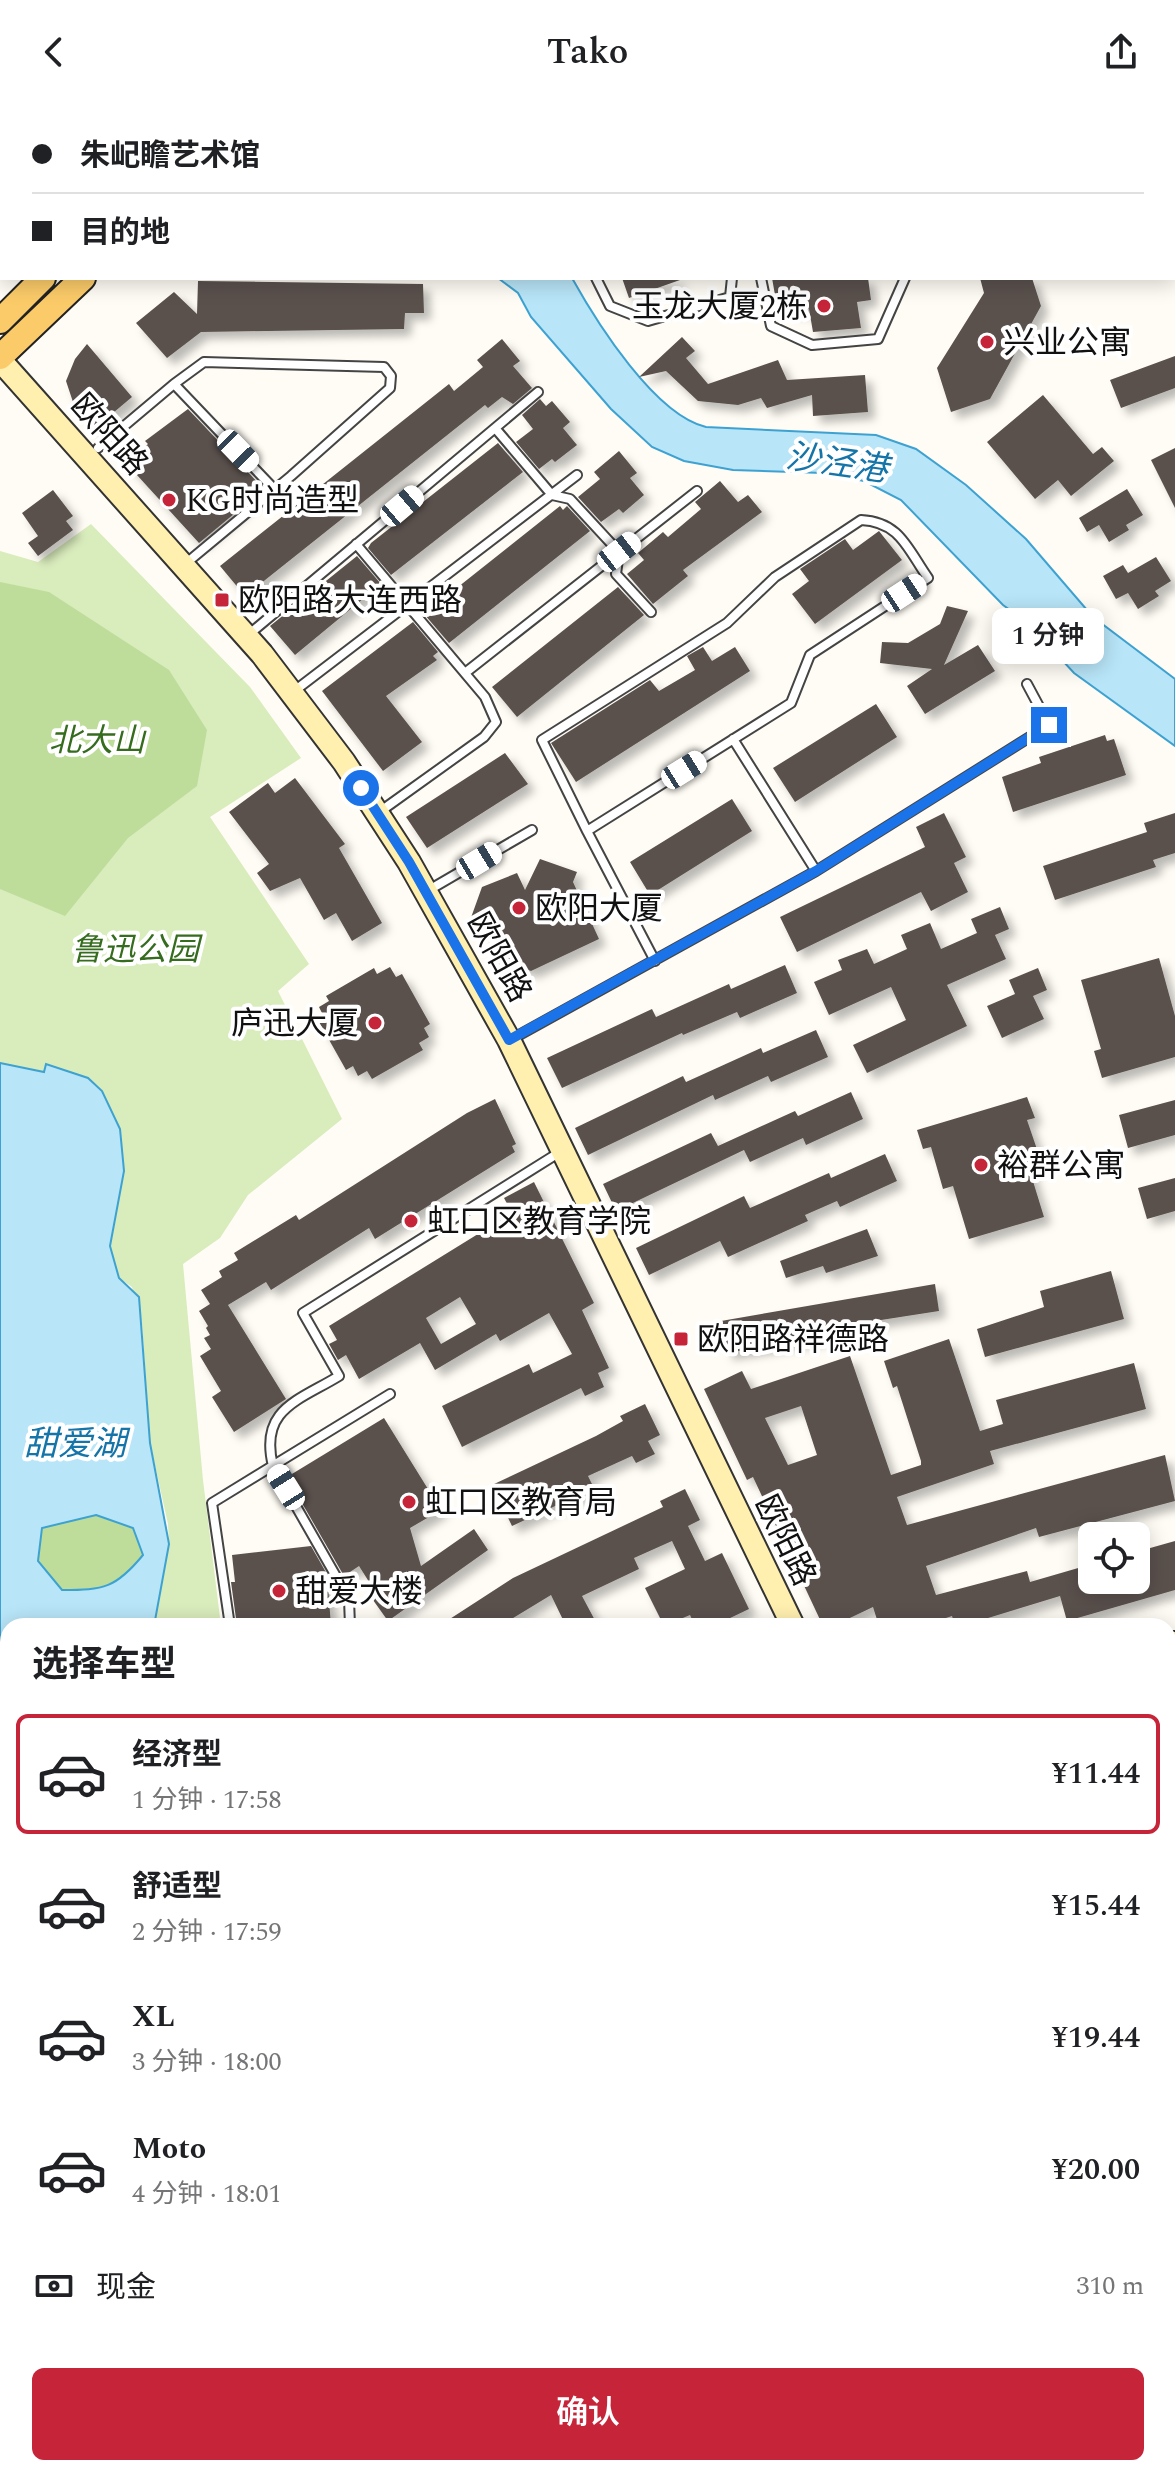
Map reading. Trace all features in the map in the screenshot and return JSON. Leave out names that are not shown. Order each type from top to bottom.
[{"type":"main road","points":[[0,321],[41,280]]},
{"type":"main road","points":[[0,358],[81,280]]},
{"type":"street","name":"欧阳路","points":[[0,358],[292,692],[378,813],[427,891],[509,1040],[789,1618]]},
{"type":"lane","points":[[597,280],[610,306],[648,321],[730,297],[732,280]]},
{"type":"lane","points":[[761,280],[771,326],[812,345],[878,339],[904,280]]},
{"type":"lane","points":[[98,448],[204,362],[384,367],[391,376],[390,388],[275,490],[184,565]]},
{"type":"lane","points":[[174,384],[275,490]]},
{"type":"lane","points":[[246,636],[538,392]]},
{"type":"lane","points":[[495,428],[552,495],[570,499],[619,552]]},
{"type":"lane","points":[[292,692],[577,475]]},
{"type":"lane","points":[[465,673],[697,491]]},
{"type":"lane","points":[[587,831],[791,703],[810,655],[928,578],[894,529],[881,521],[861,520],[775,577],[727,623],[542,740],[587,831],[655,961]]},
{"type":"lane","points":[[356,544],[485,697],[496,722],[484,737],[378,813]]},
{"type":"lane","points":[[619,552],[616,574],[651,612]]},
{"type":"lane","points":[[509,1040],[816,871],[1049,725],[1027,684]]},
{"type":"lane","points":[[733,739],[816,871]]},
{"type":"lane","points":[[427,891],[532,830]]},
{"type":"lane","points":[[350,1618],[349,1599],[273,1466],[267,1442],[279,1412],[339,1376],[303,1313],[562,1151]]},
{"type":"lane","points":[[229,1618],[212,1503],[390,1394]]},
{"type":"green space","name":"鲁迅公园","points":[[91,524],[250,687],[301,758],[210,817],[309,964],[278,991],[342,1119],[248,1195],[220,1238],[183,1264],[203,1480],[220,1618],[155,1618],[169,1544],[168,1524],[150,1443],[142,1323],[132,1287],[119,1278],[110,1246],[124,1171],[120,1129],[102,1091],[88,1078],[46,1064],[44,1072],[0,1063],[0,551],[38,562]]},
{"type":"green space","name":"北大山","points":[[0,582],[49,592],[169,670],[207,730],[197,786],[128,838],[65,916],[0,889]]},
{"type":"green space","points":[[96,1515],[133,1528],[143,1555],[117,1581],[108,1585],[62,1590],[38,1561],[42,1527]]},
{"type":"water","name":"沙泾港","points":[[501,280],[573,280],[629,365],[667,405],[706,427],[876,435],[916,449],[966,485],[1026,539],[1093,617],[1175,679],[1175,746],[1074,673],[1028,623],[1003,605],[901,500],[864,481],[823,473],[733,470],[684,461],[652,447],[611,409],[531,317],[518,293]]},
{"type":"water","name":"甜爱湖","points":[[0,1063],[44,1072],[46,1064],[88,1078],[102,1091],[120,1129],[124,1171],[110,1246],[119,1278],[139,1297],[150,1443],[169,1544],[155,1618],[0,1618]],"holes":[[[96,1515],[133,1528],[143,1555],[117,1581],[89,1589],[62,1590],[38,1561],[42,1528]]]},
{"type":"building","points":[[623,280],[680,280],[629,298]]},
{"type":"building","name":"玉龙大厦2栋","points":[[772,280],[868,280],[871,300],[857,302],[861,328],[813,332],[809,309],[792,311],[789,295],[775,295]]},
{"type":"building","name":"兴业公寓","points":[[981,280],[1033,280],[1041,306],[990,399],[951,412],[937,368],[984,293]]},
{"type":"building","points":[[198,281],[423,284],[424,313],[405,313],[404,329],[201,332],[167,358],[136,323],[174,292],[197,314]]},
{"type":"building","points":[[682,337],[695,351],[686,358],[708,384],[778,360],[787,380],[865,375],[868,412],[813,416],[812,395],[767,408],[761,398],[738,405],[698,401],[666,371],[639,377]]},
{"type":"building","points":[[502,339],[520,361],[513,366],[532,388],[513,404],[502,397],[488,408],[485,405],[245,596],[220,566],[449,384],[454,391],[483,367],[477,360]]},
{"type":"building","points":[[87,344],[132,397],[94,429],[74,405],[66,381],[75,359]]},
{"type":"building","points":[[1175,356],[1175,388],[1121,408],[1110,380]]},
{"type":"building","points":[[1043,395],[1093,454],[1102,447],[1114,461],[1071,496],[1058,480],[1035,499],[987,442]]},
{"type":"building","points":[[540,399],[546,406],[552,401],[570,422],[563,428],[577,445],[555,462],[552,459],[539,469],[516,442],[533,429],[522,415]]},
{"type":"building","points":[[188,409],[264,489],[199,543],[126,463],[148,444],[145,441]]},
{"type":"building","points":[[498,443],[523,472],[391,575],[368,548],[371,543]]},
{"type":"building","points":[[1175,448],[1175,508],[1151,460]]},
{"type":"building","points":[[619,451],[637,473],[630,478],[644,495],[623,513],[619,509],[601,522],[578,497],[600,479],[594,472]]},
{"type":"building","points":[[720,481],[738,502],[748,495],[762,512],[683,570],[688,576],[653,604],[627,574],[644,560],[638,553],[663,532],[668,537],[701,509],[695,502]]},
{"type":"building","points":[[1127,489],[1143,515],[1126,525],[1129,530],[1109,542],[1099,525],[1087,532],[1079,518]]},
{"type":"building","points":[[53,490],[73,516],[66,521],[73,530],[38,556],[28,543],[38,536],[22,513]]},
{"type":"building","points":[[560,506],[563,510],[567,506],[590,531],[449,643],[424,614]]},
{"type":"building","points":[[879,531],[902,560],[815,624],[792,594],[809,581],[800,569],[845,539],[853,550]]},
{"type":"building","points":[[357,556],[381,584],[295,655],[270,626]]},
{"type":"building","points":[[1156,557],[1171,581],[1155,591],[1159,596],[1138,609],[1128,593],[1116,599],[1103,576],[1123,565],[1128,573]]},
{"type":"building","points":[[618,587],[644,615],[517,717],[492,687]]},
{"type":"building","points":[[947,606],[968,611],[944,665],[978,645],[995,671],[925,714],[907,686],[932,669],[880,663],[882,642],[908,643],[940,624]]},
{"type":"building","points":[[413,622],[438,652],[433,656],[437,660],[386,696],[422,742],[383,771],[322,691]]},
{"type":"building","points":[[703,647],[712,661],[735,647],[750,671],[576,782],[551,743],[650,680],[659,691],[695,670],[687,656]]},
{"type":"building","points":[[876,704],[897,737],[795,802],[773,768]]},
{"type":"building","points":[[1105,735],[1107,741],[1114,739],[1126,775],[1013,812],[1002,777],[1041,763],[1039,757]]},
{"type":"building","points":[[505,753],[528,784],[427,848],[406,817]]},
{"type":"building","points":[[295,778],[345,844],[339,848],[382,923],[352,941],[336,913],[324,920],[300,878],[270,891],[257,873],[269,864],[229,812],[268,783],[275,793]]},
{"type":"building","points":[[732,799],[752,831],[650,895],[630,862]]},
{"type":"building","points":[[944,813],[966,857],[954,863],[968,892],[931,911],[921,892],[797,952],[780,917],[925,847],[916,827]]},
{"type":"building","points":[[1175,813],[1175,853],[1153,860],[1156,867],[1055,900],[1043,866],[1147,832],[1144,823]]},
{"type":"building","name":"欧阳大厦","points":[[540,859],[577,872],[573,882],[599,939],[531,971],[492,956],[496,934],[468,926],[482,887],[517,873],[525,890]]},
{"type":"building","points":[[1000,907],[1009,929],[995,935],[1006,959],[947,985],[967,1026],[867,1073],[853,1045],[906,1020],[891,987],[829,1015],[814,982],[842,970],[838,960],[867,949],[874,964],[907,949],[901,935],[930,923],[941,949],[977,933],[971,919]]},
{"type":"building","points":[[1159,958],[1175,1016],[1175,1057],[1102,1078],[1094,1051],[1101,1049],[1081,980]]},
{"type":"building","points":[[785,965],[797,993],[740,1018],[737,1012],[682,1033],[562,1088],[547,1058],[652,1009],[656,1017],[729,984],[731,989]]},
{"type":"building","name":"庐迅大厦","points":[[390,967],[396,977],[402,974],[430,1024],[424,1028],[429,1037],[419,1043],[423,1050],[372,1079],[367,1071],[358,1076],[353,1066],[346,1070],[319,1022],[325,1019],[319,1007],[329,1001],[326,996],[374,968],[377,974]]},
{"type":"building","points":[[1038,968],[1047,990],[1033,996],[1044,1019],[1002,1038],[987,1006],[1015,994],[1009,980]]},
{"type":"building","points":[[816,1030],[828,1057],[771,1082],[768,1076],[715,1100],[713,1095],[588,1155],[575,1128],[683,1076],[686,1082],[761,1048],[763,1053]]},
{"type":"building","points":[[851,1092],[863,1119],[806,1145],[803,1138],[750,1162],[744,1150],[616,1211],[603,1184],[711,1133],[718,1146],[795,1111],[798,1116]]},
{"type":"building","name":"裕群公寓","points":[[1027,1097],[1035,1118],[1027,1120],[1041,1161],[1028,1165],[1044,1217],[969,1239],[953,1186],[943,1189],[931,1147],[923,1149],[917,1130]]},
{"type":"building","points":[[495,1099],[516,1144],[512,1146],[515,1152],[375,1239],[369,1228],[271,1290],[266,1282],[228,1305],[286,1399],[234,1432],[212,1397],[221,1391],[200,1356],[211,1349],[204,1338],[210,1335],[208,1326],[199,1311],[210,1304],[201,1290],[222,1277],[219,1271],[238,1260],[234,1253],[296,1215],[299,1220],[467,1113]]},
{"type":"building","points":[[1175,1100],[1175,1135],[1128,1148],[1119,1115]]},
{"type":"building","points":[[885,1154],[897,1181],[840,1207],[837,1201],[805,1215],[808,1221],[728,1257],[720,1241],[649,1275],[636,1248],[744,1196],[750,1208],[829,1173],[831,1178]]},
{"type":"building","points":[[1175,1178],[1175,1211],[1147,1219],[1138,1188]]},
{"type":"building","points":[[534,1182],[594,1303],[582,1310],[609,1368],[598,1373],[604,1387],[585,1396],[581,1388],[462,1447],[442,1406],[529,1364],[533,1373],[572,1354],[549,1313],[500,1341],[496,1334],[435,1370],[420,1343],[359,1379],[346,1355],[338,1360],[329,1344],[337,1340],[329,1326],[512,1213],[504,1198]],"holes":[[[460,1297],[476,1324],[441,1344],[426,1318]]]},
{"type":"building","points":[[867,1229],[878,1256],[826,1273],[823,1266],[786,1278],[780,1261]]},
{"type":"building","points":[[1111,1271],[1124,1319],[985,1357],[977,1329],[1044,1307],[1040,1291]]},
{"type":"building","points":[[935,1284],[939,1311],[823,1329],[825,1337],[726,1353],[721,1321]]},
{"type":"building","points":[[949,1339],[980,1431],[1003,1424],[996,1400],[1134,1363],[1146,1409],[990,1451],[994,1464],[897,1497],[907,1525],[1165,1455],[1175,1501],[1096,1522],[1078,1522],[1078,1527],[1039,1537],[1036,1528],[926,1566],[936,1595],[1027,1571],[1030,1582],[1078,1568],[1078,1594],[1150,1594],[1150,1548],[1175,1541],[1175,1590],[1077,1618],[1066,1618],[1060,1596],[988,1618],[876,1618],[873,1607],[850,1618],[819,1618],[753,1477],[747,1480],[704,1389],[742,1371],[751,1389],[850,1356],[891,1475],[921,1465],[897,1386],[893,1388],[884,1361]],"holes":[[[801,1406],[817,1455],[788,1465],[765,1418]]]},
{"type":"building","points":[[645,1404],[660,1435],[648,1441],[655,1454],[636,1463],[632,1456],[588,1476],[594,1488],[512,1526],[492,1485],[596,1436],[623,1421],[620,1416]]},
{"type":"building","name":"虹口区教育局","points":[[384,1418],[441,1510],[410,1528],[421,1566],[474,1529],[488,1550],[392,1618],[386,1618],[373,1600],[378,1596],[359,1566],[344,1576],[287,1477]]},
{"type":"building","points":[[685,1489],[700,1520],[688,1526],[705,1561],[722,1553],[749,1609],[730,1618],[691,1618],[690,1615],[660,1618],[645,1588],[685,1569],[672,1541],[634,1558],[639,1569],[582,1596],[594,1618],[562,1618],[551,1595],[513,1618],[451,1618],[513,1578],[663,1507],[660,1501]]},
{"type":"building","name":"甜爱大楼","points":[[311,1546],[332,1583],[328,1586],[330,1618],[236,1618],[231,1582],[235,1582],[232,1555]]},
{"type":"place","name":"玉龙大厦2栋","points":[[824,306]]},
{"type":"place","name":"兴业公寓","points":[[987,342]]},
{"type":"place","name":"KG时尚造型","points":[[169,500]]},
{"type":"place","name":"欧阳路大连西路","points":[[222,600]]},
{"type":"place","name":"欧阳大厦","points":[[519,908]]},
{"type":"place","name":"庐迅大厦","points":[[375,1023]]},
{"type":"place","name":"裕群公寓","points":[[981,1165]]},
{"type":"place","name":"虹口区教育学院","points":[[411,1221]]},
{"type":"place","name":"欧阳路祥德路","points":[[681,1339]]},
{"type":"place","name":"虹口区教育局","points":[[409,1502]]},
{"type":"place","name":"甜爱大楼","points":[[279,1591]]},
{"type":"route","points":[[361,788],[460,948],[509,1040],[816,871],[1049,725]]}]
